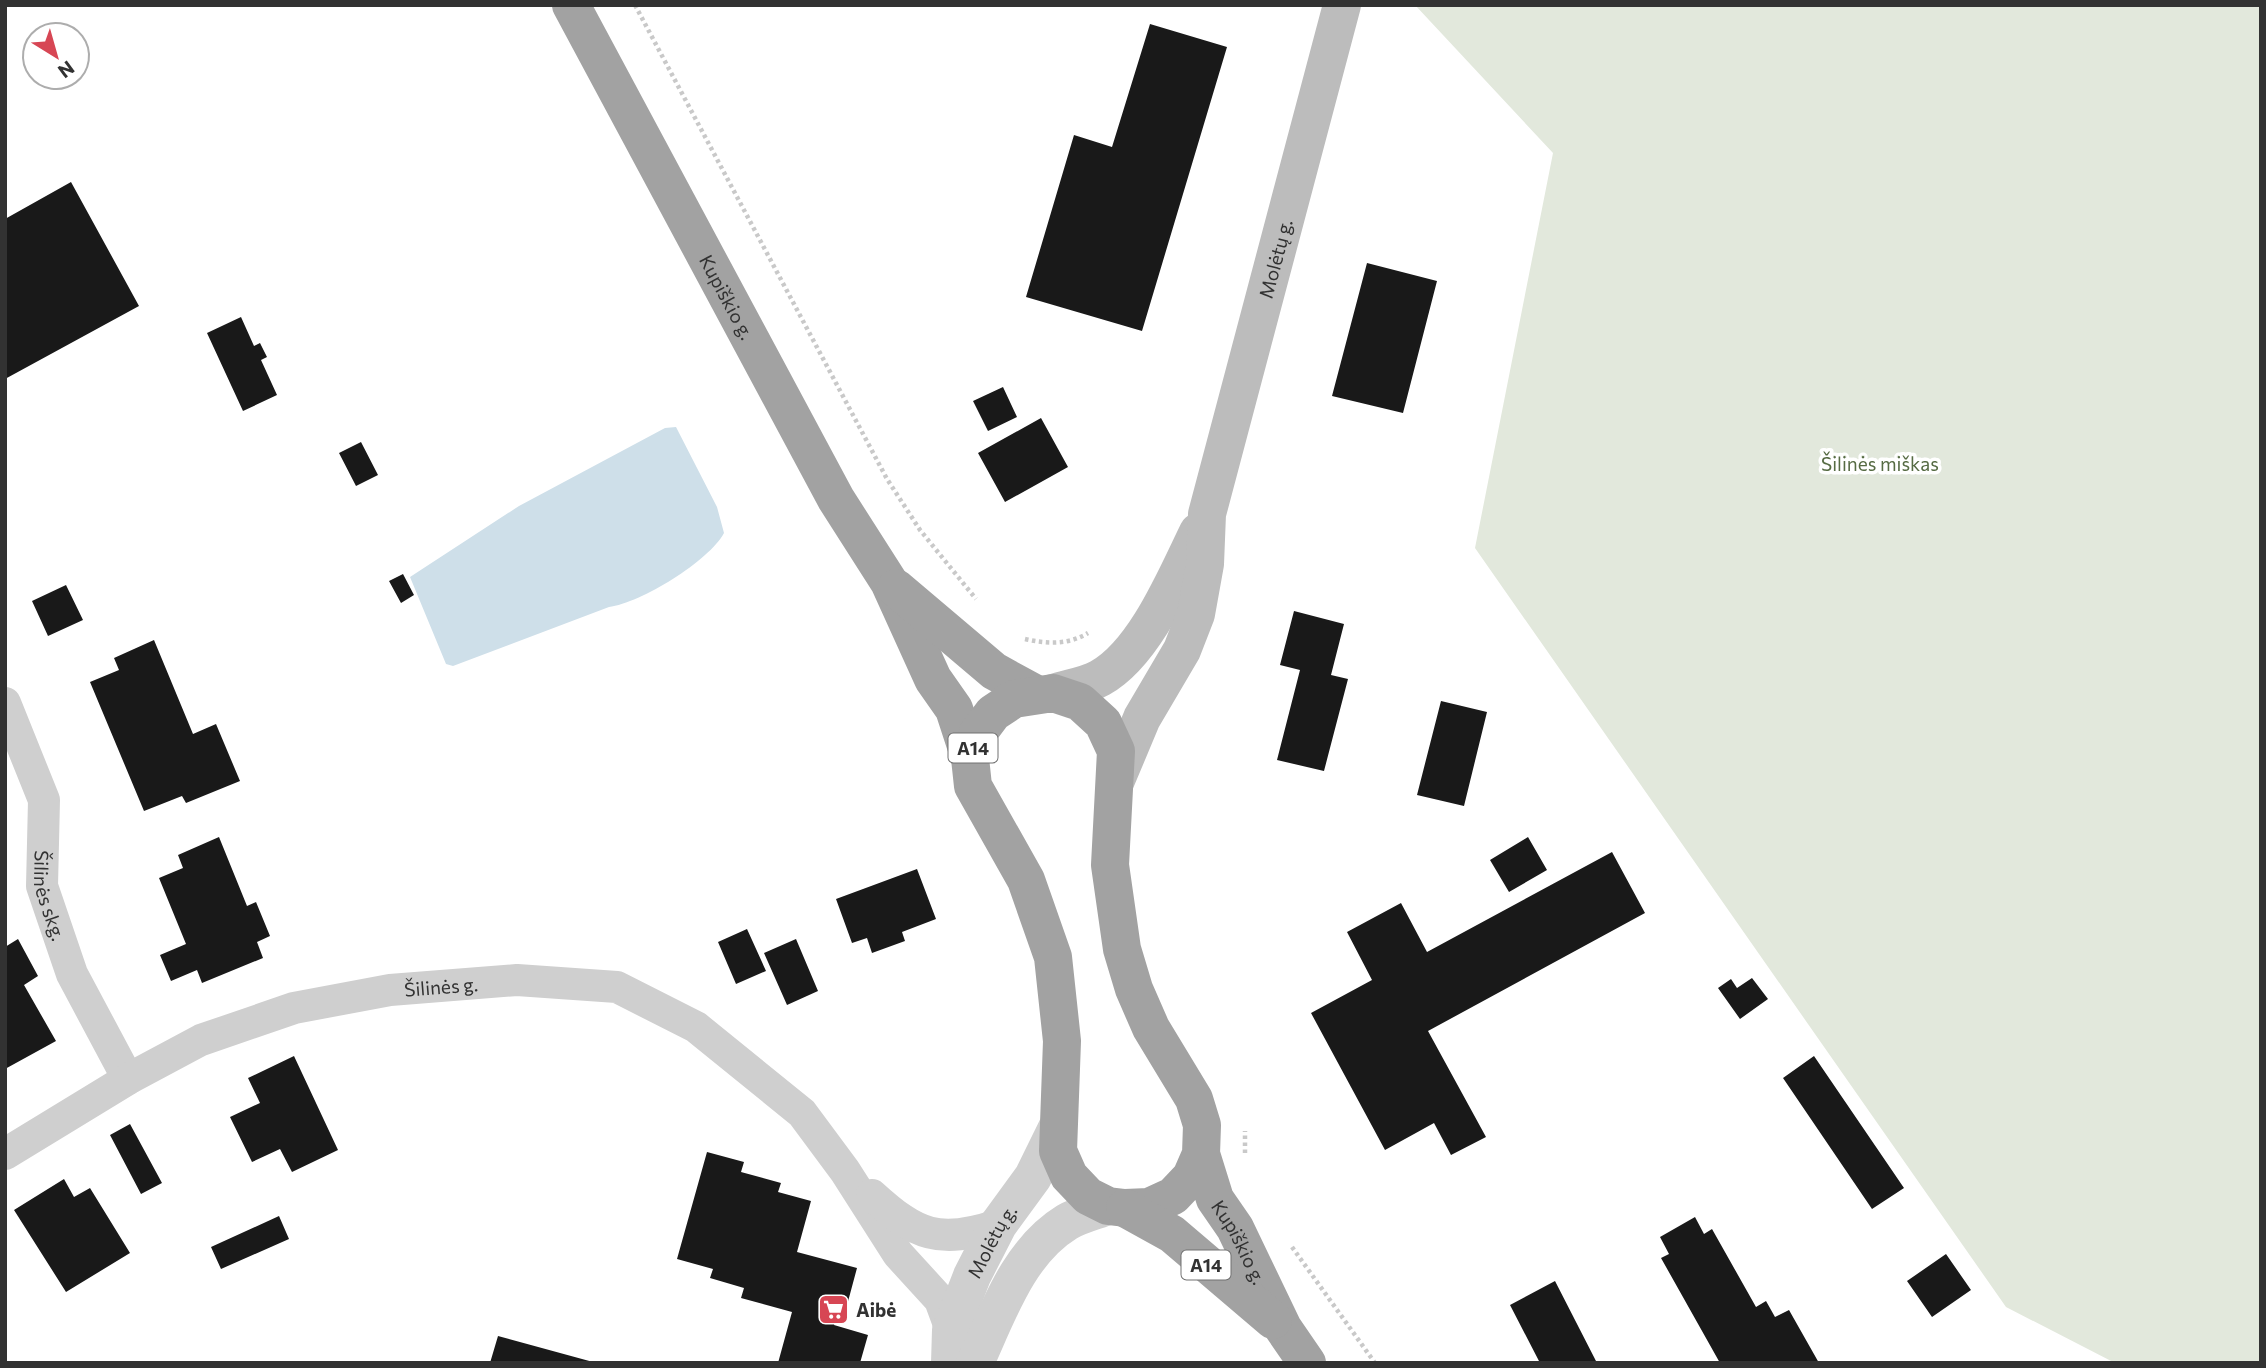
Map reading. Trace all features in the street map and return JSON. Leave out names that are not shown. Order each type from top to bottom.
[{"type":"highway","name":"Kupiškio g.","points":[[571,5],[829,487],[889,582],[933,679],[954,709],[970,758]]},
{"type":"highway","name":"Kupiškio g.","points":[[889,582],[994,671],[1045,693]]},
{"type":"highway","name":"A14","points":[[1116,1207],[1088,1196],[1069,1177],[1058,1151],[1056,1128],[1062,1041],[1053,957],[1026,880],[973,786],[970,758],[978,733],[993,713],[1014,699],[1045,693],[1080,702],[1103,723],[1116,751],[1116,780],[1110,824],[1110,865],[1122,949],[1151,1028],[1194,1099],[1202,1125],[1201,1154]]},
{"type":"highway","name":"Kupiškio g.","points":[[1201,1154],[1216,1199],[1235,1228],[1283,1328],[1307,1363]]},
{"type":"highway","points":[[1116,1207],[1149,1207],[1172,1196],[1191,1177],[1201,1154]]},
{"type":"highway","name":"Kupiškio g.","points":[[1116,1207],[1172,1234],[1283,1328]]},
{"type":"main road","name":"Molėtų g.","points":[[1045,693],[1100,678],[1128,653],[1152,624],[1207,514],[1342,5]]},
{"type":"main road","name":"Molėtų g.","points":[[1116,780],[1142,718],[1182,650],[1196,614],[1205,564],[1207,514]]},
{"type":"street","name":"Šilinės skg.","points":[[5,703],[44,800],[42,886],[72,974],[128,1079]]},
{"type":"street","name":"Šilinės g.","points":[[5,1154],[128,1079],[201,1040],[294,1008],[362,995],[517,980],[617,987],[696,1027],[803,1113],[845,1171],[898,1254],[940,1300],[950,1346]]},
{"type":"street","name":"Molėtų g.","points":[[950,1346],[972,1276],[998,1226],[1033,1177],[1056,1128]]},
{"type":"street","name":"Šilinės g.","points":[[845,1171],[902,1222],[933,1234],[965,1237],[998,1226]]},
{"type":"street","name":"Molėtų g.","points":[[975,1363],[1006,1295],[1042,1241],[1068,1222],[1116,1207]]},
{"type":"path","points":[[635,5],[887,479],[920,530],[980,604]]},
{"type":"path","points":[[1021,638],[1049,644],[1077,639],[1103,624],[1128,653]]},
{"type":"path","points":[[1244,1167],[1245,1122]]},
{"type":"path","points":[[1286,1238],[1375,1363]]},
{"type":"green space","name":"Šilinės miškas","points":[[1415,5],[2261,5],[2261,1363],[2115,1363],[2006,1307],[1475,548],[1553,153]]},
{"type":"shaded area","points":[[676,427],[717,507],[724,533],[716,544],[689,568],[638,598],[453,666],[446,664],[410,577],[519,506],[665,428]]},
{"type":"building","points":[[1150,24],[1227,47],[1142,331],[1026,297],[1074,135],[1112,147]]},
{"type":"building","points":[[71,182],[139,306],[5,379],[5,219]]},
{"type":"building","points":[[1367,263],[1437,281],[1403,413],[1332,396]]},
{"type":"building","points":[[241,317],[254,346],[260,343],[267,357],[261,360],[277,395],[243,411],[207,333]]},
{"type":"building","points":[[1003,387],[1017,417],[988,431],[973,401]]},
{"type":"building","points":[[1041,418],[1068,467],[1005,502],[978,453]]},
{"type":"building","points":[[361,442],[378,475],[356,486],[339,453]]},
{"type":"building","points":[[403,574],[414,595],[401,603],[389,581]]},
{"type":"building","points":[[66,585],[83,620],[48,636],[32,601]]},
{"type":"building","points":[[1294,611],[1344,624],[1331,675],[1348,679],[1324,771],[1277,760],[1300,670],[1280,665]]},
{"type":"building","points":[[154,640],[193,734],[216,724],[240,781],[186,803],[182,796],[144,811],[90,682],[119,670],[114,658]]},
{"type":"building","points":[[1441,701],[1487,712],[1464,806],[1417,795]]},
{"type":"building","points":[[219,837],[247,906],[256,902],[270,936],[257,942],[263,958],[202,983],[197,970],[171,981],[160,955],[186,944],[159,878],[183,868],[178,855]]},
{"type":"building","points":[[1528,837],[1547,870],[1509,892],[1490,860]]},
{"type":"building","points":[[1612,852],[1645,913],[1428,1031],[1486,1137],[1451,1155],[1434,1123],[1385,1150],[1311,1013],[1372,980],[1347,932],[1401,903],[1427,952]]},
{"type":"building","points":[[917,869],[936,919],[902,932],[905,941],[872,953],[867,938],[852,943],[836,899]]},
{"type":"building","points":[[747,929],[766,971],[736,984],[718,942]]},
{"type":"building","points":[[18,939],[38,976],[24,985],[56,1041],[5,1069],[5,947]]},
{"type":"building","points":[[796,939],[818,991],[787,1005],[764,953]]},
{"type":"building","points":[[1752,978],[1768,999],[1740,1019],[1718,988],[1731,979],[1737,988]]},
{"type":"building","points":[[294,1056],[338,1150],[292,1172],[280,1149],[252,1162],[230,1117],[260,1103],[248,1078]]},
{"type":"building","points":[[1814,1056],[1904,1188],[1872,1209],[1783,1078]]},
{"type":"building","points":[[130,1124],[162,1183],[141,1194],[110,1135]]},
{"type":"building","points":[[707,1152],[744,1162],[741,1172],[781,1183],[778,1192],[811,1201],[797,1252],[857,1268],[846,1309],[839,1308],[834,1325],[868,1335],[860,1363],[778,1363],[792,1312],[741,1298],[744,1288],[710,1278],[713,1269],[677,1259]]},
{"type":"building","points":[[64,1179],[74,1197],[90,1188],[130,1253],[66,1292],[14,1210]]},
{"type":"building","points":[[279,1216],[289,1239],[221,1269],[211,1247]]},
{"type":"building","points":[[1695,1217],[1704,1234],[1712,1229],[1756,1307],[1766,1301],[1775,1317],[1789,1310],[1819,1363],[1720,1363],[1661,1258],[1669,1254],[1660,1237]]},
{"type":"building","points":[[1946,1254],[1971,1290],[1932,1317],[1907,1281]]},
{"type":"building","points":[[1555,1281],[1597,1363],[1540,1363],[1510,1305]]},
{"type":"building","points":[[498,1336],[593,1362],[593,1363],[490,1363]]},
{"type":"place","name":"Aibė","points":[[833,1309]]}]
